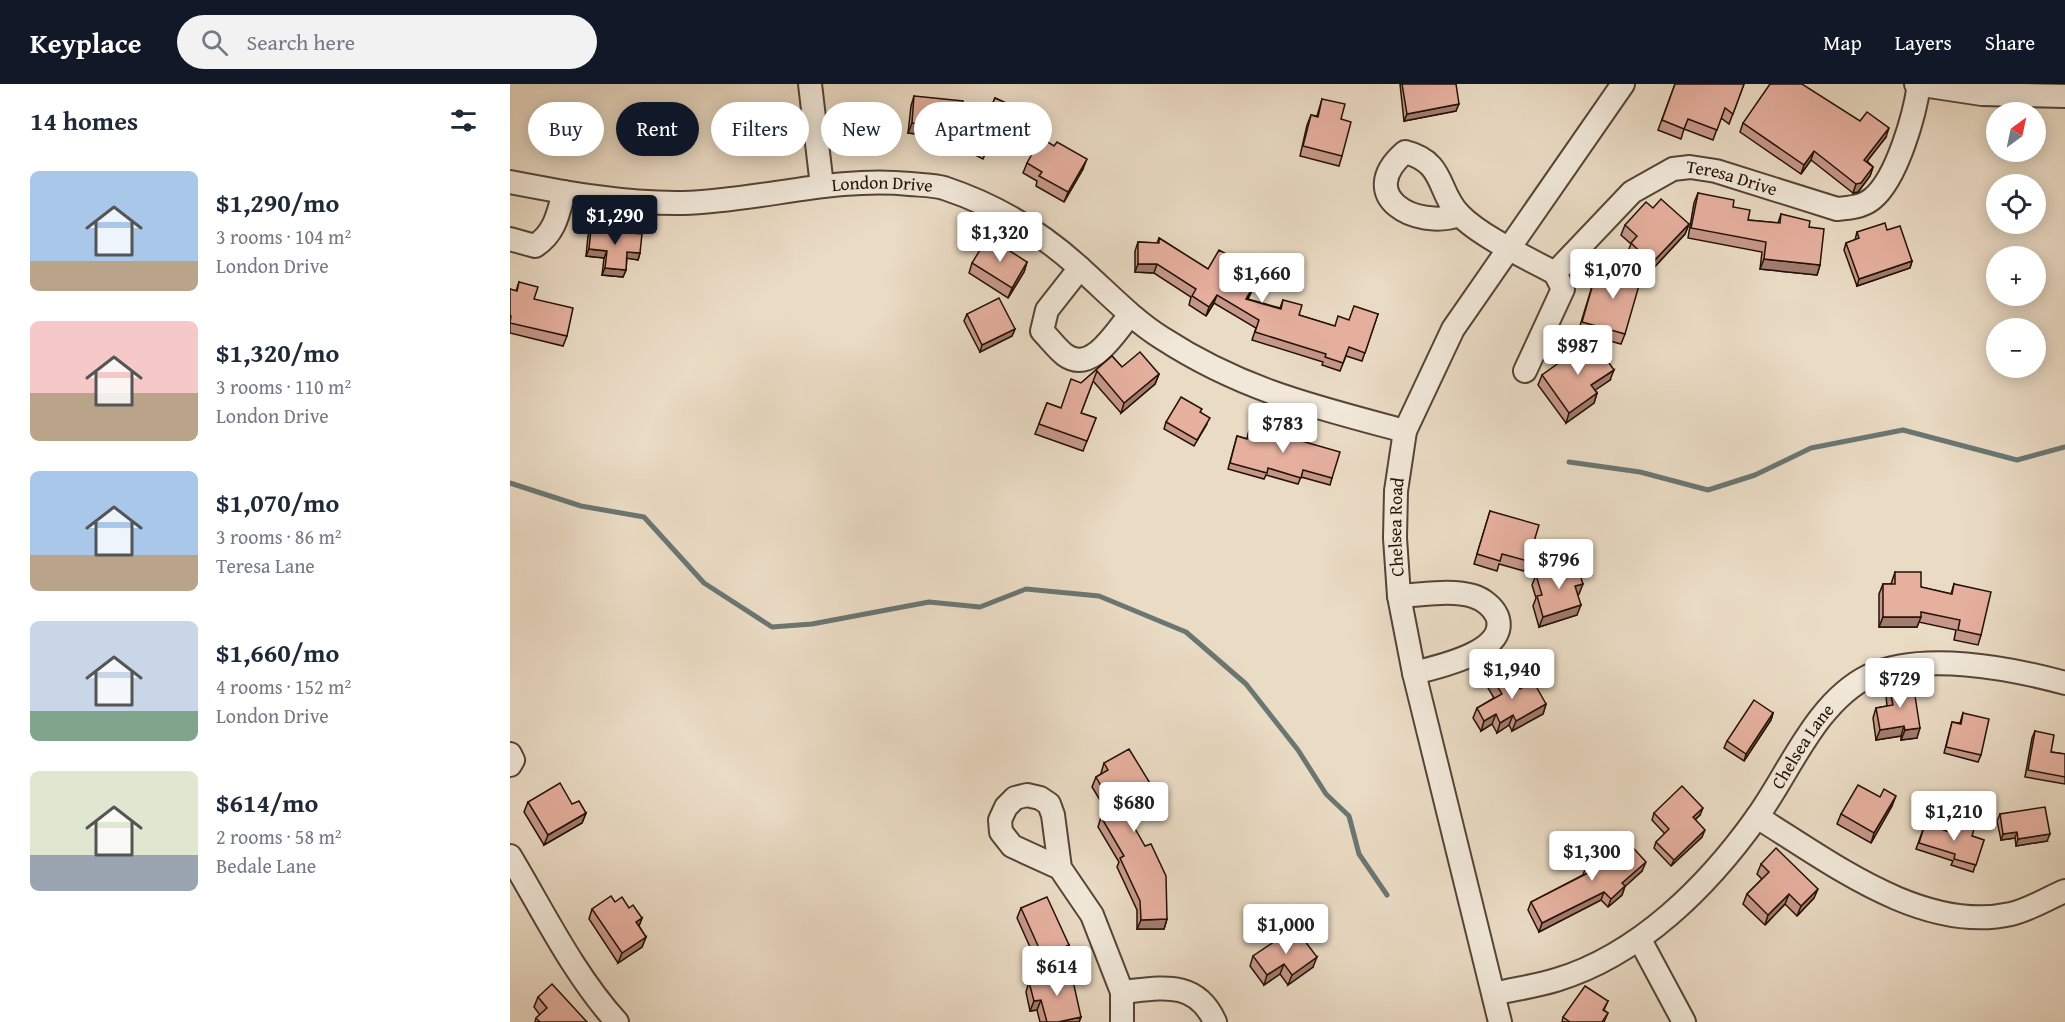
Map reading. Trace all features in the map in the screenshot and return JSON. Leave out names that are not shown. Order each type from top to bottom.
[{"type":"street","points":[[810,84],[822,186]]},
{"type":"street","name":"Chelsea Road","points":[[1500,1022],[1414,673],[1399,596],[1395,538],[1396,503],[1405,431],[1453,329],[1623,84]]},
{"type":"street","points":[[1918,84],[1982,94],[2063,92]]},
{"type":"street","name":"Teresa Drive","points":[[1555,273],[1632,192],[1672,169],[1690,167],[1716,171],[1837,209],[1855,207],[1872,199],[1886,182],[1911,123],[1918,84]]},
{"type":"street","name":"London Drive","points":[[510,182],[625,201],[683,203],[745,199],[822,186],[887,182],[942,187],[1003,212],[1080,268],[1130,315],[1161,338],[1223,374],[1282,398],[1405,431]]},
{"type":"street","points":[[510,239],[535,246],[547,238],[554,226],[564,192]]},
{"type":"street","points":[[1459,215],[1508,248],[1555,273],[1563,289],[1525,371]]},
{"type":"street","points":[[1080,268],[1043,319],[1042,331],[1066,356],[1081,360],[1094,356],[1130,315]]},
{"type":"street","points":[[1399,596],[1473,596],[1488,603],[1498,617],[1498,630],[1491,642],[1482,648],[1465,659],[1414,673]]},
{"type":"street","name":"Chelsea Lane","points":[[1494,994],[1557,980],[1640,940],[1701,884],[1757,817],[1805,739],[1846,690],[1870,675],[1928,662],[1963,663],[2065,683]]},
{"type":"street","points":[[510,754],[513,760],[510,765]]},
{"type":"street","points":[[1757,817],[1834,865],[1906,903],[1949,916],[1971,919],[2012,914],[2065,891]]},
{"type":"street","points":[[510,856],[572,959],[617,1022]]},
{"type":"street","points":[[1060,868],[1092,915],[1122,992],[1122,1022]]},
{"type":"street","points":[[1640,940],[1683,1022]]},
{"type":"street","points":[[1122,992],[1175,987],[1201,1001],[1215,1022]]},
{"type":"building","points":[[1402,84],[1456,84],[1459,104],[1407,114]]},
{"type":"building","points":[[1675,84],[1744,84],[1733,114],[1725,108],[1717,130],[1688,119],[1684,129],[1662,120]]},
{"type":"building","points":[[1770,84],[1802,84],[1860,121],[1867,112],[1889,128],[1864,160],[1873,167],[1861,183],[1856,184],[1814,151],[1804,165],[1743,123]]},
{"type":"building","points":[[914,96],[963,101],[914,102],[914,123],[912,123]]},
{"type":"building","points":[[1322,99],[1345,104],[1341,119],[1351,122],[1342,156],[1303,146],[1311,115],[1318,117]]},
{"type":"building","points":[[1057,142],[1087,159],[1068,192],[1039,176],[1042,172],[1027,163],[1031,156],[1052,156],[1052,145],[1054,146]]},
{"type":"building","points":[[1698,193],[1734,200],[1733,207],[1750,210],[1748,220],[1780,223],[1781,214],[1810,221],[1809,227],[1824,229],[1820,265],[1764,259],[1766,242],[1691,228]]},
{"type":"building","points":[[1661,199],[1689,224],[1652,263],[1631,243],[1637,236],[1625,225],[1646,202],[1653,208]]},
{"type":"building","points":[[1885,223],[1887,230],[1900,226],[1912,261],[1859,279],[1846,243],[1859,238],[1857,232]]},
{"type":"building","points":[[591,229],[642,234],[640,253],[627,252],[626,270],[605,268],[607,251],[589,249]]},
{"type":"building","points":[[988,237],[1027,262],[1012,288],[972,263]]},
{"type":"building","points":[[1159,238],[1208,269],[1219,250],[1232,257],[1227,266],[1255,283],[1246,299],[1281,309],[1283,300],[1302,305],[1299,315],[1335,326],[1338,316],[1349,320],[1354,306],[1378,314],[1365,353],[1349,347],[1343,363],[1325,357],[1326,354],[1255,332],[1259,320],[1217,295],[1209,307],[1192,296],[1196,289],[1157,264],[1138,264],[1138,242],[1159,243]]},
{"type":"building","points":[[1608,265],[1642,275],[1625,334],[1582,322],[1595,277],[1604,279]]},
{"type":"building","points":[[519,282],[538,287],[534,299],[573,308],[567,336],[510,323],[510,289],[517,291]]},
{"type":"building","points":[[999,298],[1015,329],[982,345],[967,314]]},
{"type":"building","points":[[1592,339],[1614,370],[1591,385],[1597,393],[1569,413],[1542,375]]},
{"type":"building","points":[[1140,352],[1159,374],[1124,403],[1097,371],[1081,413],[1096,418],[1087,441],[1039,424],[1047,403],[1061,408],[1071,379],[1081,383],[1112,356],[1122,367]]},
{"type":"building","points":[[1181,397],[1202,409],[1200,412],[1210,418],[1197,440],[1166,422]]},
{"type":"building","points":[[1258,424],[1278,430],[1277,434],[1340,452],[1332,478],[1303,470],[1301,478],[1268,468],[1267,473],[1230,463],[1237,436],[1247,439],[1249,431],[1255,433]]},
{"type":"building","points":[[1490,511],[1539,525],[1528,561],[1502,554],[1500,561],[1477,554]]},
{"type":"building","points":[[1576,563],[1583,584],[1575,586],[1581,605],[1543,617],[1537,596],[1542,595],[1536,575]]},
{"type":"building","points":[[1895,572],[1921,572],[1921,587],[1952,594],[1954,584],[1991,592],[1981,635],[1958,630],[1960,620],[1921,612],[1921,617],[1883,617],[1883,584],[1895,584]]},
{"type":"building","points":[[1508,669],[1520,689],[1533,681],[1546,704],[1516,721],[1513,715],[1500,723],[1496,714],[1484,721],[1477,708],[1502,694],[1492,678]]},
{"type":"building","points":[[1913,683],[1920,728],[1905,730],[1904,726],[1880,730],[1876,708],[1893,705],[1889,686]]},
{"type":"building","points":[[1754,700],[1773,713],[1746,754],[1727,741]]},
{"type":"building","points":[[1963,713],[1989,719],[1981,755],[1946,747],[1952,722],[1961,724]]},
{"type":"building","points":[[2035,731],[2054,735],[2051,752],[2065,754],[2065,777],[2028,770]]},
{"type":"building","points":[[1129,749],[1156,793],[1125,811],[1145,846],[1151,844],[1166,876],[1167,919],[1141,920],[1140,901],[1120,858],[1124,856],[1101,817],[1114,809],[1096,777],[1108,770],[1104,763]]},
{"type":"building","points":[[560,783],[572,804],[579,801],[586,813],[548,835],[528,802]]},
{"type":"building","points":[[1858,785],[1880,797],[1884,789],[1896,796],[1874,833],[1841,814]]},
{"type":"building","points":[[1682,786],[1703,808],[1693,817],[1705,830],[1674,860],[1656,842],[1669,829],[1654,813]]},
{"type":"building","points":[[2045,807],[2050,834],[2018,839],[2017,832],[2003,834],[2000,814]]},
{"type":"building","points":[[1954,822],[1974,829],[1972,836],[1984,840],[1976,865],[1954,859],[1955,854],[1919,843],[1925,824],[1950,832]]},
{"type":"building","points":[[1627,841],[1646,862],[1622,883],[1625,886],[1611,899],[1604,892],[1542,923],[1531,902],[1588,873],[1585,869],[1610,847],[1614,852]]},
{"type":"building","points":[[1776,848],[1818,889],[1801,906],[1789,894],[1768,915],[1747,894],[1769,872],[1761,864]]},
{"type":"building","points":[[611,896],[615,902],[622,897],[629,908],[633,905],[642,918],[636,922],[646,937],[622,953],[592,909]]},
{"type":"building","points":[[1047,897],[1069,945],[1043,957],[1021,908]]},
{"type":"building","points":[[1298,932],[1317,957],[1292,975],[1284,964],[1267,975],[1253,956],[1287,933],[1290,938]]},
{"type":"building","points":[[1071,972],[1081,1017],[1047,1022],[1041,1000],[1034,1001],[1029,982]]},
{"type":"building","points":[[552,984],[587,1022],[540,1022],[536,1018],[547,1008],[538,997]]},
{"type":"building","points":[[1585,986],[1608,1001],[1603,1010],[1608,1013],[1602,1022],[1570,1022],[1563,1017]]},
{"type":"waterway","points":[[1569,462],[1640,472],[1708,490],[1755,475],[1811,448],[1903,430],[2017,460],[2065,447]]},
{"type":"waterway","points":[[510,483],[581,506],[644,517],[704,583],[772,627],[812,624],[929,602],[980,607],[1026,589],[1099,596],[1186,632],[1246,684],[1298,750],[1326,794],[1349,816],[1359,854],[1387,895]]}]
